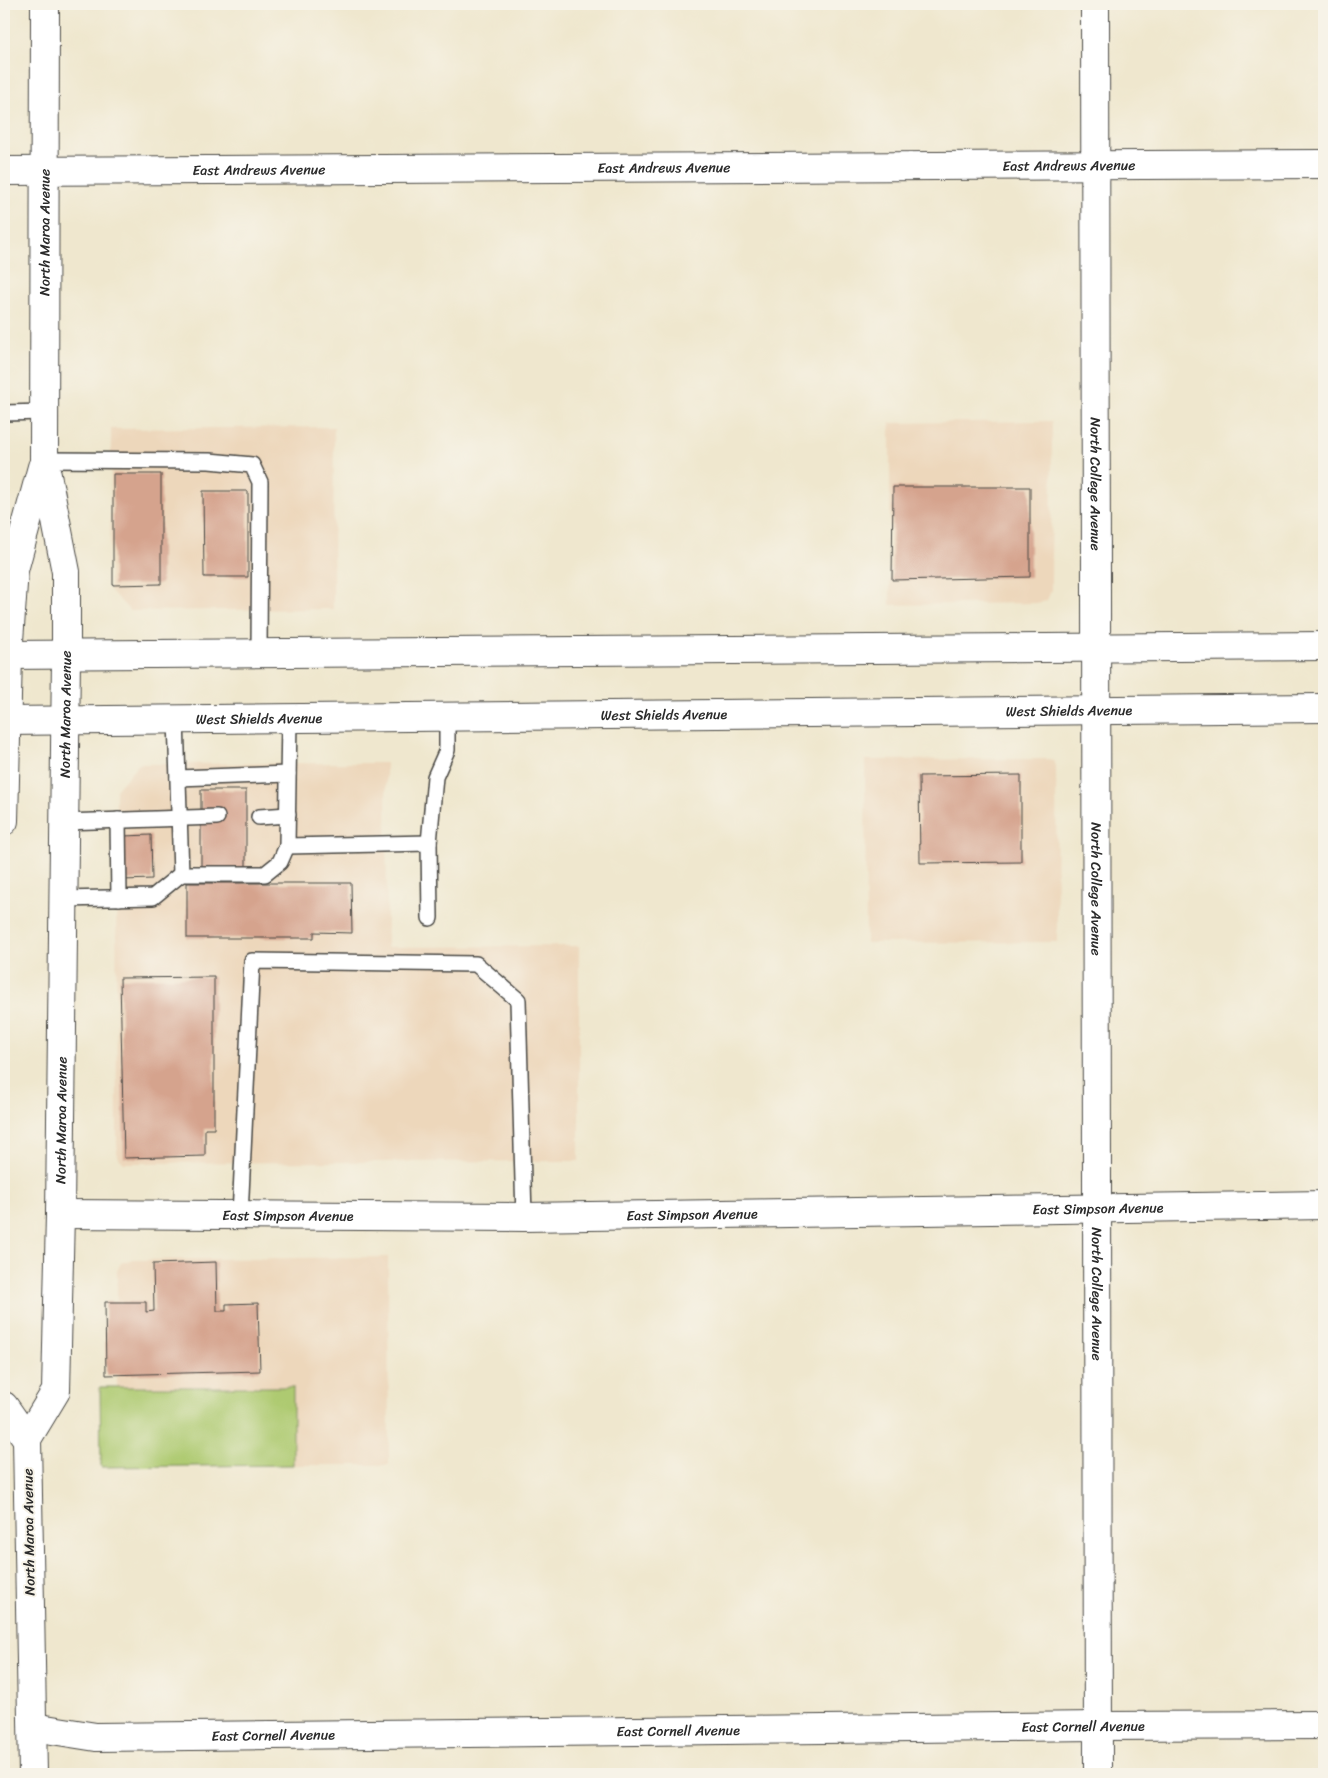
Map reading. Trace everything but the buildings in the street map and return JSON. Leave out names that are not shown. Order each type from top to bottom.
[{"type":"street","name":"North Maroa Avenue","points":[[33,1774],[27,1439],[56,1391],[60,1214],[66,655],[66,572],[44,460],[45,4]]},
{"type":"street","name":"North College Avenue","points":[[1095,4],[1098,1774]]},
{"type":"street","name":"East Andrews Avenue","points":[[4,171],[1324,164]]},
{"type":"street","name":"North Maroa Avenue","points":[[4,821],[6,655],[14,570],[44,460]]},
{"type":"street","points":[[6,655],[1324,646]]},
{"type":"street","name":"West Shields Avenue","points":[[5,721],[1324,708]]},
{"type":"street","name":"East Simpson Avenue","points":[[60,1214],[524,1217],[1324,1205]]},
{"type":"street","points":[[4,1406],[27,1439]]},
{"type":"street","name":"East Cornell Avenue","points":[[33,1728],[96,1737],[1324,1725]]},
{"type":"lane","points":[[4,413],[44,412]]},
{"type":"lane","points":[[44,460],[209,461],[252,465],[260,482],[259,654]]},
{"type":"lane","points":[[430,918],[429,843],[435,777],[447,750],[447,716]]},
{"type":"lane","points":[[63,899],[153,897],[181,874],[265,874],[280,862],[286,846],[288,815],[289,718]]},
{"type":"lane","points":[[176,719],[181,874]]},
{"type":"lane","points":[[178,778],[288,774]]},
{"type":"lane","points":[[259,816],[288,815]]},
{"type":"lane","points":[[64,822],[217,817]]},
{"type":"lane","points":[[118,820],[119,898]]},
{"type":"lane","points":[[286,846],[429,843]]},
{"type":"lane","points":[[240,1216],[252,961],[476,964],[518,1000],[524,1217]]},
{"type":"shaded area","points":[[1052,421],[1051,591],[1047,600],[1039,603],[890,605],[890,423]]},
{"type":"shaded area","points":[[334,427],[333,609],[130,611],[110,590],[111,429]]},
{"type":"shaded area","points":[[865,760],[1053,760],[1056,766],[1057,942],[866,943]]},
{"type":"shaded area","points":[[386,763],[387,947],[579,946],[579,1161],[124,1163],[119,1158],[117,1152],[116,790],[139,764]]},
{"type":"shaded area","points":[[388,1257],[389,1465],[293,1465],[293,1387],[117,1387],[117,1271],[121,1263],[130,1260]]},
{"type":"green space","points":[[100,1387],[293,1387],[293,1465],[101,1467]]}]
